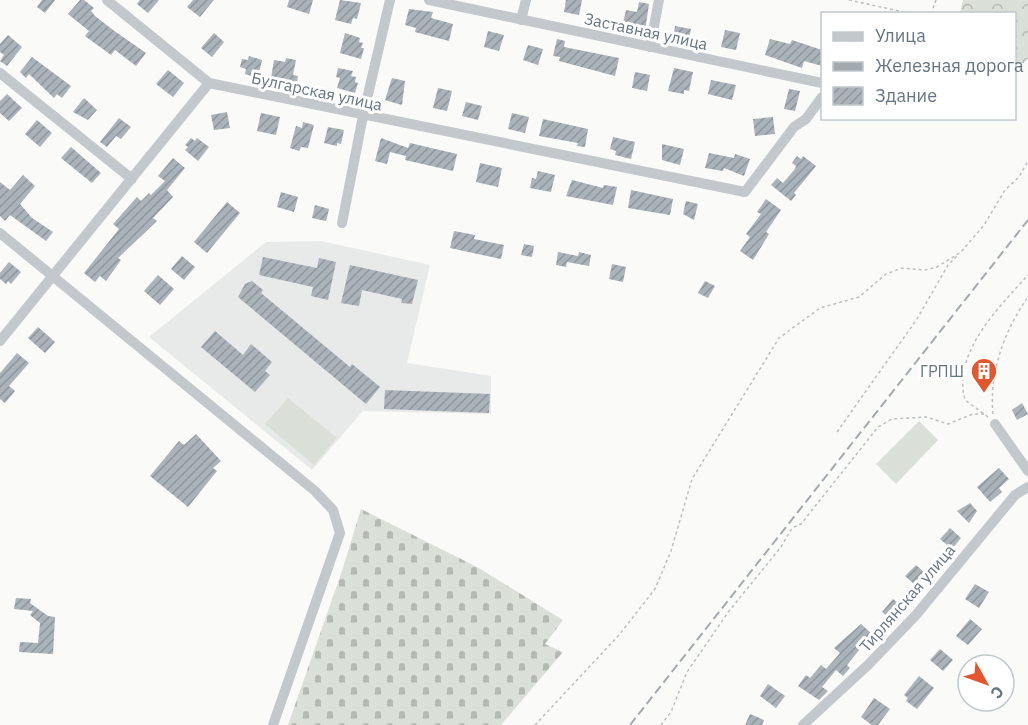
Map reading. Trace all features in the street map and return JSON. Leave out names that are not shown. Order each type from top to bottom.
[{"type":"street","points":[[0,341],[209,83],[107,0]]},
{"type":"street","points":[[342,223],[363,116],[390,0]]},
{"type":"street","name":"Заставная улица","points":[[429,0],[821,83]]},
{"type":"street","points":[[521,20],[526,0]]},
{"type":"street","points":[[650,47],[659,0]]},
{"type":"street","points":[[0,73],[132,179]]},
{"type":"street","name":"Булгарская улица","points":[[209,83],[745,192],[794,127],[806,118],[821,98]]},
{"type":"street","points":[[0,233],[315,491],[333,510],[340,533],[335,551],[273,725]]},
{"type":"street","points":[[995,424],[1028,471]]},
{"type":"street","name":"Тирлянская улица","points":[[803,725],[869,664],[916,615],[1015,495],[1028,487]]},
{"type":"path","points":[[849,0],[905,12]]},
{"type":"path","points":[[885,12],[886,7]]},
{"type":"path","points":[[837,432],[916,320],[948,266],[984,225],[1005,190],[1019,177],[1028,161]]},
{"type":"path","points":[[535,725],[619,634],[655,589],[671,551],[692,479],[779,338],[820,308],[859,297],[886,274],[902,268],[925,270],[937,267],[961,252]]},
{"type":"path","points":[[995,424],[965,400],[961,384],[967,360],[998,308],[1028,275]]},
{"type":"path","points":[[995,424],[992,399],[1004,338],[1013,318],[1028,297]]},
{"type":"path","points":[[661,725],[671,712],[687,672],[742,592],[781,547],[792,528],[801,524],[870,435],[885,420],[926,417],[948,424],[973,414],[985,414]]},
{"type":"shaded area","points":[[321,241],[430,265],[407,363],[491,376],[491,414],[363,411],[312,470],[149,337],[266,242]]},
{"type":"green space","points":[[963,0],[1028,0],[1028,58],[1024,63],[1016,64],[1016,12],[960,12]]},
{"type":"green space","points":[[288,398],[337,438],[314,465],[265,424]]},
{"type":"green space","points":[[919,421],[938,440],[896,484],[876,464]]},
{"type":"green space","points":[[361,509],[477,567],[563,620],[545,644],[563,652],[501,725],[288,725],[342,571]]},
{"type":"building","points":[[42,0],[55,0],[45,13],[37,7]]},
{"type":"building","points":[[80,0],[84,0],[94,8],[91,11],[95,16],[146,53],[136,66],[115,50],[111,55],[85,36],[89,31],[68,14]]},
{"type":"building","points":[[140,0],[159,0],[148,13],[137,4]]},
{"type":"building","points":[[193,0],[214,0],[200,17],[187,7]]},
{"type":"building","points":[[289,0],[313,0],[309,14],[287,7]]},
{"type":"building","points":[[340,0],[361,3],[357,19],[353,18],[351,24],[335,20]]},
{"type":"building","points":[[566,0],[582,0],[579,15],[564,12]]},
{"type":"building","points":[[639,2],[649,4],[644,38],[631,35],[632,29],[622,27],[626,10],[637,12]]},
{"type":"building","points":[[409,9],[433,12],[431,18],[453,24],[449,41],[415,32],[416,28],[405,25]]},
{"type":"building","points":[[675,26],[691,29],[688,42],[673,39]]},
{"type":"building","points":[[725,30],[740,33],[736,50],[721,47]]},
{"type":"building","points":[[488,31],[504,35],[499,51],[484,47]]},
{"type":"building","points":[[214,33],[224,42],[212,57],[201,48]]},
{"type":"building","points":[[345,33],[360,38],[359,42],[363,43],[361,48],[364,48],[361,59],[340,53]]},
{"type":"building","points":[[8,35],[22,47],[7,66],[0,61],[4,55],[0,52],[0,44]]},
{"type":"building","points":[[557,39],[565,41],[564,47],[619,58],[615,76],[559,61],[560,57],[553,56]]},
{"type":"building","points":[[770,39],[790,44],[792,40],[821,50],[821,66],[804,61],[802,68],[765,55]]},
{"type":"building","points":[[528,45],[543,49],[538,65],[523,60]]},
{"type":"building","points":[[249,56],[262,60],[258,78],[245,74],[246,69],[240,67],[242,59],[248,60]]},
{"type":"building","points":[[32,57],[71,86],[62,98],[57,94],[54,98],[29,74],[26,78],[20,72]]},
{"type":"building","points":[[286,58],[296,60],[293,75],[298,76],[295,91],[282,88],[284,81],[271,78],[274,60],[285,62]]},
{"type":"building","points":[[338,68],[353,71],[351,76],[356,77],[355,82],[358,83],[355,93],[337,88],[340,78],[336,77]]},
{"type":"building","points":[[674,68],[693,72],[689,91],[684,90],[684,94],[668,91]]},
{"type":"building","points":[[168,70],[184,83],[173,97],[156,84]]},
{"type":"building","points":[[635,72],[650,75],[647,91],[632,88]]},
{"type":"building","points":[[392,78],[405,81],[402,105],[385,100]]},
{"type":"building","points":[[711,80],[736,85],[732,100],[708,94]]},
{"type":"building","points":[[438,88],[452,91],[447,111],[433,108]]},
{"type":"building","points":[[789,89],[800,91],[795,111],[784,109]]},
{"type":"building","points":[[7,94],[22,108],[9,121],[0,113],[0,101]]},
{"type":"building","points":[[84,98],[97,110],[88,120],[73,112]]},
{"type":"building","points":[[466,102],[482,106],[478,120],[462,116]]},
{"type":"building","points":[[227,112],[230,128],[214,130],[211,115]]},
{"type":"building","points":[[261,113],[280,117],[276,135],[257,131]]},
{"type":"building","points":[[512,113],[529,117],[525,133],[508,129]]},
{"type":"building","points":[[773,117],[775,134],[755,136],[753,119]]},
{"type":"building","points":[[119,118],[131,127],[121,139],[116,136],[107,147],[100,142]]},
{"type":"building","points":[[543,119],[588,129],[585,147],[577,146],[578,143],[539,136]]},
{"type":"building","points":[[37,120],[52,133],[40,147],[25,134]]},
{"type":"building","points":[[303,122],[314,125],[308,148],[301,147],[299,151],[290,148],[296,126],[302,128]]},
{"type":"building","points":[[328,127],[344,130],[341,144],[337,143],[337,146],[324,143]]},
{"type":"building","points":[[613,137],[635,142],[631,159],[615,155],[616,151],[610,149]]},
{"type":"building","points":[[191,138],[195,141],[197,138],[209,147],[198,161],[185,150],[188,147],[185,145]]},
{"type":"building","points":[[381,138],[408,148],[410,143],[457,154],[453,171],[405,160],[406,156],[390,152],[387,164],[375,161]]},
{"type":"building","points":[[662,144],[684,149],[680,165],[662,160]]},
{"type":"building","points":[[71,147],[101,173],[92,183],[61,158]]},
{"type":"building","points":[[709,153],[734,158],[735,154],[750,159],[744,176],[724,168],[723,171],[705,168]]},
{"type":"building","points":[[797,156],[801,159],[803,156],[816,166],[794,193],[796,195],[791,201],[771,185],[777,178],[783,183],[795,169],[796,166],[792,163]]},
{"type":"building","points":[[173,158],[185,168],[167,190],[173,197],[153,218],[157,221],[118,258],[121,260],[106,281],[100,276],[95,282],[84,273],[119,229],[113,224],[137,197],[141,201],[165,181],[158,176]]},
{"type":"building","points":[[480,163],[502,168],[498,187],[476,182]]},
{"type":"building","points":[[538,171],[555,175],[551,192],[530,188],[532,178],[536,179]]},
{"type":"building","points":[[23,175],[35,186],[20,204],[32,218],[53,232],[46,241],[10,215],[5,221],[0,216],[0,182],[10,190]]},
{"type":"building","points":[[572,180],[603,188],[604,185],[617,187],[613,205],[566,196]]},
{"type":"building","points":[[631,190],[673,199],[670,215],[628,208]]},
{"type":"building","points":[[281,192],[298,197],[294,212],[277,207]]},
{"type":"building","points":[[766,199],[781,210],[766,232],[769,234],[753,260],[740,251],[750,237],[746,234],[761,214],[757,212]]},
{"type":"building","points":[[686,201],[698,204],[694,220],[683,214]]},
{"type":"building","points":[[227,202],[240,213],[207,253],[194,242]]},
{"type":"building","points":[[315,205],[329,209],[326,221],[312,218]]},
{"type":"building","points":[[454,231],[475,235],[474,239],[504,245],[501,259],[450,248]]},
{"type":"building","points":[[524,244],[534,246],[532,257],[521,255]]},
{"type":"building","points":[[558,252],[578,256],[579,252],[591,255],[589,266],[567,262],[566,267],[556,265]]},
{"type":"building","points":[[182,256],[195,267],[184,280],[171,269]]},
{"type":"building","points":[[263,257],[317,268],[319,258],[336,262],[328,300],[311,296],[313,287],[259,275]]},
{"type":"building","points":[[9,262],[21,272],[11,284],[8,281],[6,284],[0,279],[0,273]]},
{"type":"building","points":[[612,264],[626,267],[623,282],[609,279]]},
{"type":"building","points":[[350,265],[418,280],[412,304],[401,303],[402,299],[362,290],[359,306],[341,303]]},
{"type":"building","points":[[158,275],[174,289],[160,305],[144,291]]},
{"type":"building","points":[[252,281],[263,290],[261,293],[350,367],[352,364],[380,387],[366,404],[238,297],[245,284]]},
{"type":"building","points":[[705,281],[715,286],[708,298],[698,293]]},
{"type":"building","points":[[38,327],[55,342],[45,353],[28,338]]},
{"type":"building","points":[[215,331],[243,355],[251,344],[272,362],[265,371],[270,375],[255,392],[201,347]]},
{"type":"building","points":[[17,353],[29,363],[9,386],[15,391],[5,403],[0,399],[0,373]]},
{"type":"building","points":[[385,390],[490,394],[489,413],[384,409]]},
{"type":"building","points":[[1022,403],[1028,414],[1017,420],[1012,410]]},
{"type":"building","points":[[196,434],[221,461],[213,468],[217,471],[188,507],[150,476],[179,441],[184,445]]},
{"type":"building","points":[[999,468],[1009,479],[999,488],[1002,492],[990,502],[977,487]]},
{"type":"building","points":[[970,503],[977,511],[969,523],[957,511]]},
{"type":"building","points":[[950,528],[961,538],[952,549],[940,539]]},
{"type":"building","points":[[916,565],[926,574],[915,585],[905,576]]},
{"type":"building","points":[[975,584],[989,592],[979,608],[965,599]]},
{"type":"building","points":[[16,598],[31,599],[30,603],[48,616],[55,617],[53,654],[19,652],[20,642],[38,643],[40,623],[30,615],[33,611],[14,609]]},
{"type":"building","points":[[893,599],[904,608],[893,621],[882,612]]},
{"type":"building","points":[[970,619],[982,629],[968,645],[956,636]]},
{"type":"building","points":[[861,624],[872,634],[847,665],[850,668],[843,676],[836,670],[822,687],[828,691],[819,700],[798,686],[806,675],[810,678],[821,665],[826,669],[840,653],[834,648]]},
{"type":"building","points":[[940,649],[953,660],[943,671],[930,660]]},
{"type":"building","points":[[919,676],[934,688],[917,709],[906,701],[908,698],[904,695]]},
{"type":"building","points":[[768,684],[785,696],[776,708],[760,696]]},
{"type":"building","points":[[874,698],[890,709],[878,725],[872,725],[861,717]]},
{"type":"building","points":[[750,714],[764,720],[762,725],[745,725]]},
{"type":"railway","points":[[630,725],[1028,220]]},
{"type":"place","name":"ГРПШ","points":[[984,394]]}]
